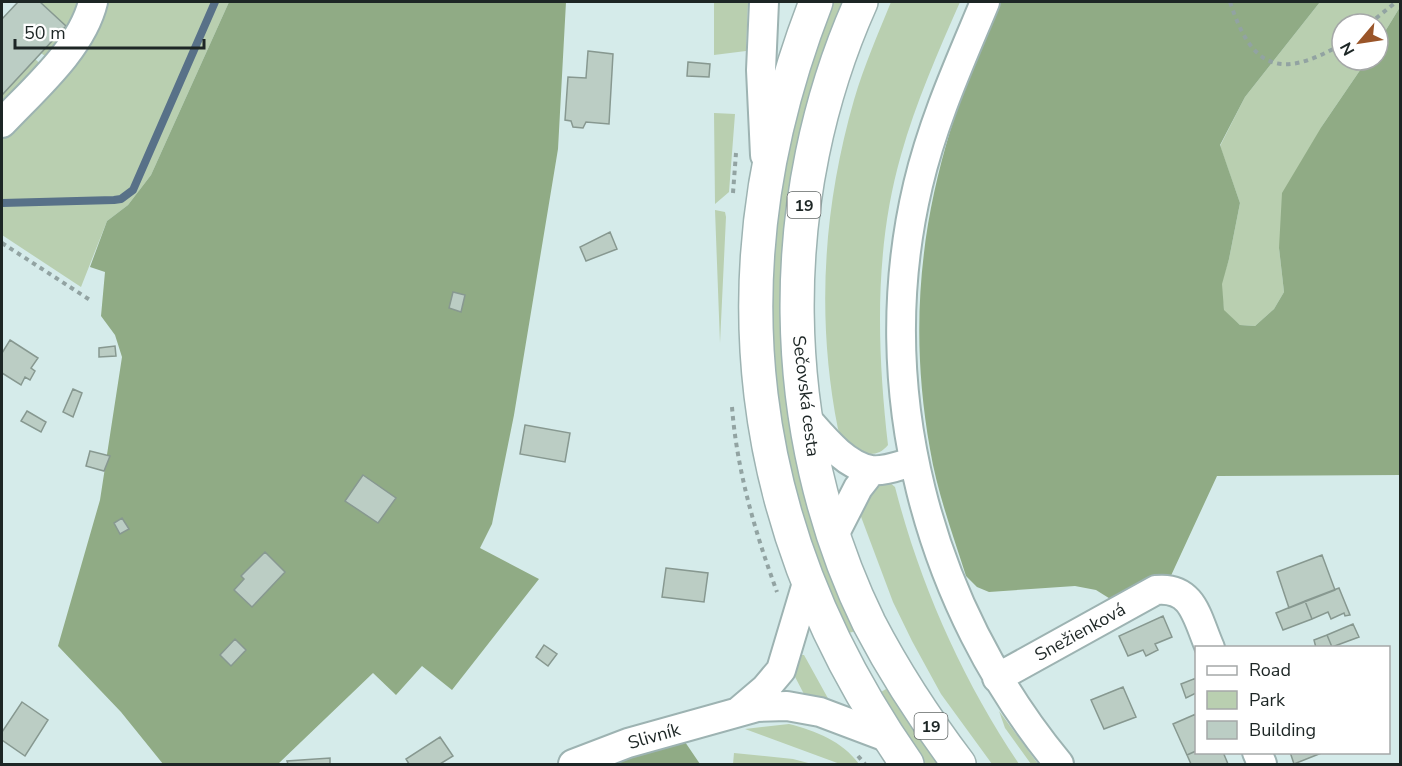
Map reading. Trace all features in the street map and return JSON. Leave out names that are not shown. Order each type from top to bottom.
[{"type":"main road","name":"19","points":[[816,2],[790,74],[766,177],[760,222],[757,274],[756,344],[760,394],[776,484],[807,583],[846,667],[907,765]]},
{"type":"main road","name":"Sečovská cesta","points":[[861,2],[822,111],[801,222],[798,341],[805,417],[814,462],[834,535],[848,574],[874,631],[917,706],[959,765]]},
{"type":"street","points":[[2,123],[75,42],[88,21],[93,2]]},
{"type":"street","points":[[764,2],[761,70],[766,177]]},
{"type":"street","points":[[985,2],[947,90],[929,142],[909,232],[900,340],[904,397],[913,462],[928,520],[951,587],[971,632],[997,678],[1059,765]]},
{"type":"street","points":[[805,417],[842,454],[872,470],[913,462]]},
{"type":"street","points":[[834,535],[858,488],[872,470]]},
{"type":"street","points":[[738,712],[759,695],[781,670],[807,583]]},
{"type":"street","name":"Snežienková","points":[[997,678],[1148,594],[1165,589],[1180,592],[1187,598],[1209,646]]},
{"type":"street","name":"Slivník","points":[[573,765],[628,742],[738,712],[775,706],[804,708],[836,716],[889,738]]},
{"type":"path","points":[[1230,2],[1239,29],[1251,49],[1266,60],[1275,63],[1303,63],[1315,60],[1330,51]]},
{"type":"path","points":[[1384,12],[1396,2]]},
{"type":"path","points":[[2,243],[90,300]]},
{"type":"green space","points":[[40,2],[87,2],[50,60],[41,53],[66,26]]},
{"type":"green space","points":[[101,2],[229,2],[151,175],[128,205],[107,221],[81,287],[2,235],[2,132],[38,93],[45,100],[58,86],[51,79]]},
{"type":"green space","points":[[229,2],[566,2],[558,149],[514,415],[492,524],[480,548],[539,579],[452,690],[422,666],[396,695],[373,673],[278,764],[163,764],[121,712],[58,646],[100,500],[122,357],[115,335],[101,316],[105,272],[90,267],[107,221],[128,205],[151,175]]},
{"type":"green space","points":[[714,2],[748,2],[746,51],[714,55]]},
{"type":"green space","points":[[833,2],[846,2],[786,238],[857,631],[848,633],[814,557],[790,466],[781,422],[772,331],[774,239],[788,149],[814,56]]},
{"type":"green space","points":[[891,2],[960,2],[913,116],[892,191],[886,226],[880,299],[884,409],[888,445],[875,454],[867,454],[853,448],[838,429],[827,346],[826,263],[835,181],[854,100]]},
{"type":"green space","points":[[999,2],[1320,2],[1245,97],[1220,145],[1240,203],[1222,284],[1224,310],[1240,325],[1255,326],[1274,309],[1284,292],[1279,248],[1282,193],[1322,126],[1359,72],[1390,72],[1390,23],[1400,7],[1400,475],[1217,476],[1169,580],[1112,600],[1096,590],[1075,586],[989,592],[977,587],[966,576],[933,465],[922,389],[919,331],[922,275],[929,220],[956,112]]},
{"type":"green space","points":[[1320,2],[1400,2],[1400,7],[1390,23],[1390,12],[1330,12],[1330,72],[1359,72],[1322,126],[1279,248],[1284,292],[1274,309],[1255,326],[1240,325],[1224,311],[1221,284],[1229,259],[1240,203],[1220,146],[1245,97]]},
{"type":"green space","points":[[35,59],[44,67],[2,108],[2,95]]},
{"type":"green space","points":[[714,113],[735,114],[729,192],[715,204]]},
{"type":"green space","points":[[715,210],[725,212],[726,217],[720,343]]},
{"type":"green space","points":[[889,482],[895,487],[917,560],[945,631],[980,699],[1019,764],[992,764],[941,694],[893,602],[860,514],[874,484]]},
{"type":"green space","points":[[801,655],[804,655],[830,702],[805,696],[793,673]]},
{"type":"green space","points":[[886,689],[940,764],[925,764],[909,743],[881,692]]},
{"type":"green space","points":[[999,711],[1038,764],[1031,764],[1005,728]]},
{"type":"green space","points":[[789,724],[828,738],[845,749],[859,764],[840,764],[745,729]]},
{"type":"green space","points":[[683,739],[700,764],[614,764]]},
{"type":"green space","points":[[734,753],[793,759],[812,764],[733,764]]},
{"type":"building","points":[[18,2],[40,2],[66,26],[2,95],[2,19]]},
{"type":"building","points":[[588,51],[613,54],[609,124],[586,122],[583,128],[573,127],[571,121],[565,120],[568,77],[586,78]]},
{"type":"building","points":[[688,62],[710,64],[709,77],[687,76]]},
{"type":"building","points":[[610,232],[617,249],[586,261],[580,247]]},
{"type":"building","points":[[453,292],[465,295],[461,312],[449,308]]},
{"type":"building","points":[[10,340],[38,358],[31,368],[35,371],[30,380],[25,377],[21,385],[2,373],[2,353]]},
{"type":"building","points":[[115,346],[116,356],[99,357],[99,348]]},
{"type":"building","points":[[73,389],[82,393],[73,417],[63,412]]},
{"type":"building","points":[[27,411],[46,422],[41,432],[21,421]]},
{"type":"building","points":[[525,425],[570,433],[565,462],[520,454]]},
{"type":"building","points":[[90,451],[110,456],[104,471],[86,466]]},
{"type":"building","points":[[363,475],[396,498],[378,523],[345,501]]},
{"type":"building","points":[[122,518],[129,529],[120,534],[114,523]]},
{"type":"building","points":[[265,552],[285,572],[252,607],[234,590],[244,579],[241,576]]},
{"type":"building","points":[[1322,555],[1335,590],[1289,608],[1277,572]]},
{"type":"building","points":[[666,568],[708,573],[704,602],[662,597]]},
{"type":"building","points":[[1339,588],[1350,615],[1345,616],[1344,613],[1331,619],[1328,612],[1312,619],[1305,601]]},
{"type":"building","points":[[1305,601],[1312,619],[1283,630],[1276,613]]},
{"type":"building","points":[[1163,616],[1172,637],[1155,644],[1158,650],[1146,656],[1143,650],[1128,656],[1119,636]]},
{"type":"building","points":[[1353,624],[1359,637],[1332,646],[1327,635]]},
{"type":"building","points":[[1327,635],[1332,646],[1316,646],[1314,640]]},
{"type":"building","points":[[235,639],[246,650],[231,666],[220,655]]},
{"type":"building","points":[[544,645],[557,654],[548,666],[536,657]]},
{"type":"building","points":[[1195,678],[1195,694],[1186,698],[1181,684]]},
{"type":"building","points":[[1123,687],[1136,717],[1104,729],[1091,700]]},
{"type":"building","points":[[22,702],[48,720],[25,756],[2,740],[2,732]]},
{"type":"building","points":[[1195,714],[1195,751],[1187,755],[1173,724]]},
{"type":"building","points":[[440,737],[453,756],[440,764],[409,764],[406,759]]},
{"type":"building","points":[[1195,751],[1195,754],[1224,754],[1228,764],[1191,764],[1187,755]]},
{"type":"building","points":[[1291,754],[1319,754],[1294,764]]},
{"type":"building","points":[[330,758],[330,764],[288,764],[287,761]]},
{"type":"waterway","points":[[2,203],[114,200],[121,199],[133,190],[215,2]]}]
